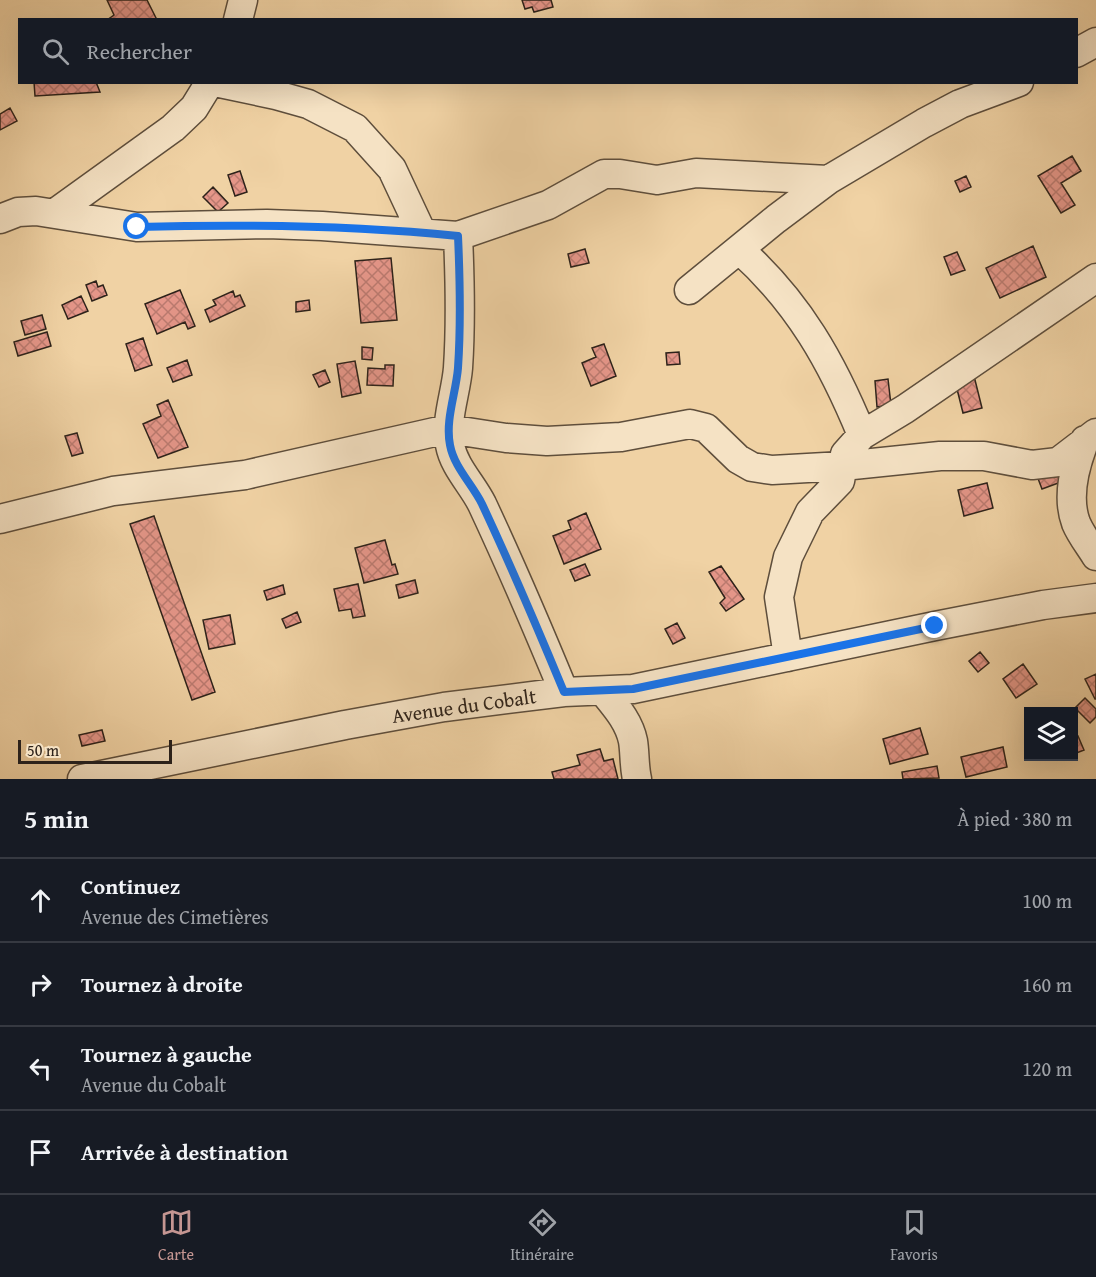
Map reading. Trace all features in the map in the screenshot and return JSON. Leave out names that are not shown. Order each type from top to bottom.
[{"type":"street","points":[[238,18],[243,0]]},
{"type":"street","points":[[1078,52],[1096,42]]},
{"type":"street","points":[[55,213],[173,128],[194,108],[209,84]]},
{"type":"street","points":[[224,84],[308,104],[355,128],[392,169],[422,232]]},
{"type":"street","points":[[689,290],[828,180],[960,104],[1014,84]]},
{"type":"street","points":[[0,219],[18,212],[55,213],[137,227],[267,224],[458,236],[548,205],[604,174],[657,180],[696,172],[828,180]]},
{"type":"street","points":[[458,236],[461,313],[458,370],[448,429],[450,445],[455,460],[480,501],[525,598],[564,692]]},
{"type":"street","points":[[740,250],[765,272],[809,330],[842,387],[862,435]]},
{"type":"street","points":[[788,657],[779,597],[788,557],[810,512],[840,481],[845,454],[862,435],[904,409],[1096,278]]},
{"type":"street","points":[[0,519],[112,491],[245,475],[448,429],[506,438],[547,441],[621,437],[690,424],[706,428],[738,459],[752,467],[772,470],[843,466],[940,456],[984,456],[1032,465],[1058,462],[1091,436]]},
{"type":"street","points":[[1091,436],[1074,470],[1073,508],[1077,524],[1096,556]]},
{"type":"street","name":"Avenue du Cobalt","points":[[82,779],[345,724],[564,692],[633,689],[989,616],[1096,598]]},
{"type":"street","points":[[603,691],[625,718],[633,740],[633,764],[637,779]]},
{"type":"building","points":[[107,0],[147,0],[156,18],[110,18],[114,15]]},
{"type":"building","points":[[522,0],[551,0],[553,7],[534,12],[532,7],[525,9]]},
{"type":"building","points":[[34,84],[97,84],[100,92],[35,96]]},
{"type":"building","points":[[10,108],[17,121],[0,130],[0,114]]},
{"type":"building","points":[[1072,156],[1081,171],[1061,183],[1075,205],[1061,213],[1038,176]]},
{"type":"building","points":[[240,171],[247,192],[235,196],[228,175]]},
{"type":"building","points":[[966,176],[971,187],[960,192],[955,181]]},
{"type":"building","points":[[213,187],[228,203],[218,212],[203,197]]},
{"type":"building","points":[[1033,246],[1046,277],[1000,298],[986,268]]},
{"type":"building","points":[[585,249],[589,263],[571,267],[568,254]]},
{"type":"building","points":[[957,252],[965,270],[951,275],[944,257]]},
{"type":"building","points":[[391,258],[397,320],[361,323],[355,261]]},
{"type":"building","points":[[96,281],[98,287],[103,285],[107,295],[92,301],[86,285]]},
{"type":"building","points":[[180,290],[195,326],[188,329],[185,322],[157,334],[145,304]]},
{"type":"building","points":[[233,291],[235,297],[240,295],[245,306],[210,322],[205,310],[216,305],[213,300]]},
{"type":"building","points":[[81,296],[88,311],[68,319],[62,305]]},
{"type":"building","points":[[309,300],[310,310],[296,312],[296,302]]},
{"type":"building","points":[[42,315],[46,329],[25,335],[21,321]]},
{"type":"building","points":[[47,332],[51,346],[18,356],[14,342]]},
{"type":"building","points":[[143,338],[152,365],[135,371],[126,344]]},
{"type":"building","points":[[604,344],[616,376],[591,386],[582,363],[596,357],[592,348]]},
{"type":"building","points":[[362,347],[373,348],[372,360],[362,359]]},
{"type":"building","points":[[679,352],[680,364],[667,365],[666,353]]},
{"type":"building","points":[[187,360],[192,375],[173,382],[167,368]]},
{"type":"building","points":[[355,361],[361,393],[342,397],[337,364]]},
{"type":"building","points":[[385,365],[394,365],[393,386],[367,385],[368,368],[385,369]]},
{"type":"building","points":[[325,370],[330,382],[319,387],[313,375]]},
{"type":"building","points":[[974,376],[982,408],[963,413],[955,381]]},
{"type":"building","points":[[888,379],[891,405],[877,407],[875,381]]},
{"type":"building","points":[[168,400],[188,447],[158,458],[143,424],[161,416],[157,405]]},
{"type":"building","points":[[77,433],[83,453],[72,456],[65,436]]},
{"type":"building","points":[[1053,461],[1061,482],[1042,489],[1034,468]]},
{"type":"building","points":[[987,483],[993,508],[964,516],[958,490]]},
{"type":"building","points":[[586,513],[601,549],[564,564],[553,536],[571,529],[568,521]]},
{"type":"building","points":[[154,516],[215,692],[192,700],[130,524]]},
{"type":"building","points":[[385,540],[392,565],[395,564],[398,574],[364,583],[355,548]]},
{"type":"building","points":[[585,564],[590,575],[575,581],[570,570]]},
{"type":"building","points":[[721,566],[744,599],[726,611],[720,603],[725,598],[709,572]]},
{"type":"building","points":[[415,580],[418,593],[399,598],[396,585]]},
{"type":"building","points":[[358,584],[365,616],[353,618],[351,609],[339,611],[334,589]]},
{"type":"building","points":[[283,585],[285,594],[267,600],[264,591]]},
{"type":"building","points":[[297,612],[301,622],[286,628],[282,619]]},
{"type":"building","points":[[230,615],[235,644],[209,649],[203,620]]},
{"type":"building","points":[[677,623],[685,638],[673,644],[665,629]]},
{"type":"building","points":[[980,652],[989,663],[978,672],[969,661]]},
{"type":"building","points":[[1023,664],[1037,684],[1016,698],[1003,679]]},
{"type":"building","points":[[1096,674],[1096,699],[1095,699],[1085,679]]},
{"type":"building","points":[[1085,698],[1096,709],[1096,717],[1090,723],[1076,707]]},
{"type":"building","points":[[920,728],[928,754],[890,764],[883,739]]},
{"type":"building","points":[[102,730],[105,741],[82,746],[79,735]]},
{"type":"building","points":[[1078,736],[1084,750],[1078,752]]},
{"type":"building","points":[[1003,747],[1007,767],[966,777],[961,757]]},
{"type":"building","points":[[600,749],[604,761],[613,759],[618,779],[554,779],[552,772],[580,765],[577,755]]},
{"type":"building","points":[[937,766],[939,778],[903,779],[902,772]]},
{"type":"route","points":[[137,227],[267,224],[458,236],[461,313],[458,370],[448,429],[450,445],[455,460],[480,501],[525,598],[564,692],[633,689],[935,626]]}]
